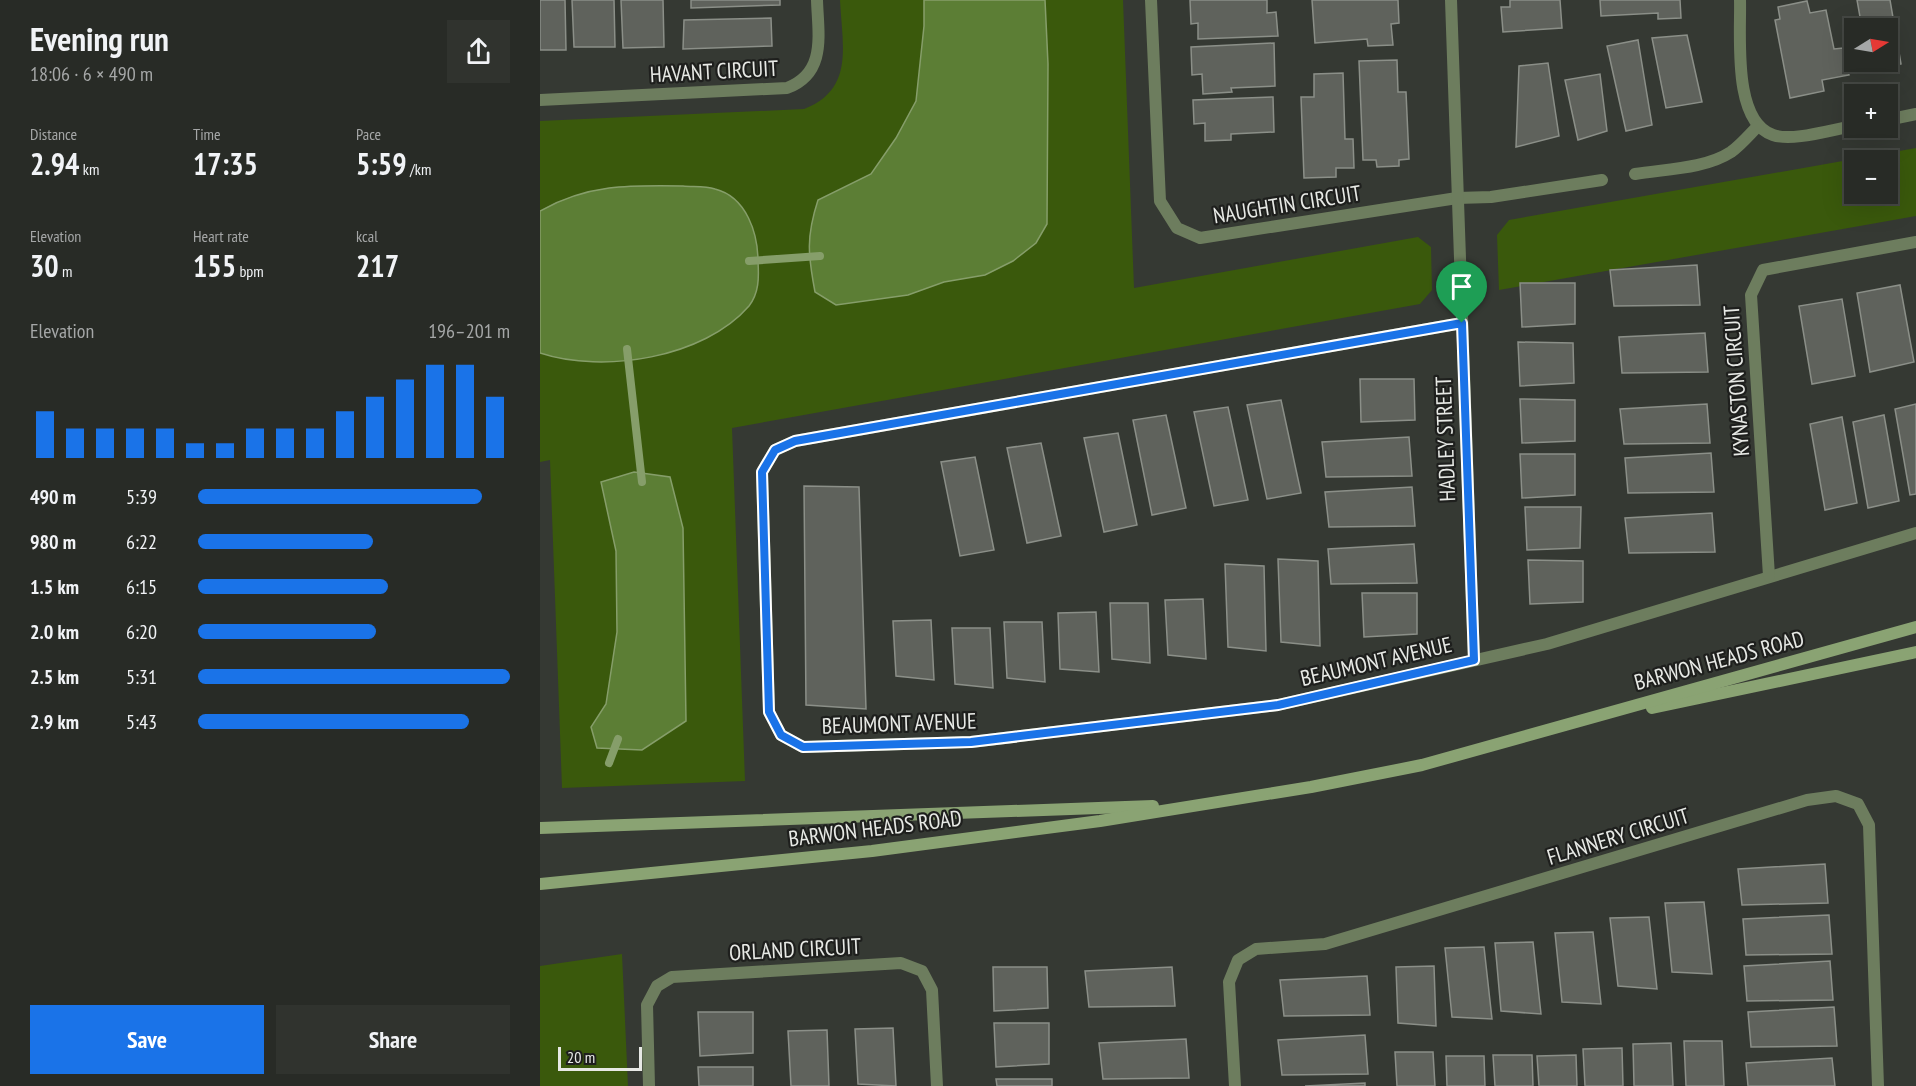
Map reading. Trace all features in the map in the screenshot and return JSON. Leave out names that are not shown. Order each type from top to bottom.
[{"type":"main road","name":"BARWON HEADS ROAD","points":[[540,884],[873,851],[1100,821],[1422,765],[1916,627]]},
{"type":"main road","name":"BARWON HEADS ROAD","points":[[1534,733],[1916,652]]},
{"type":"main road","name":"BARWON HEADS ROAD","points":[[540,828],[1214,803]]},
{"type":"street","name":"HAVANT CIRCUIT","points":[[540,100],[787,88],[810,73],[817,58],[817,0]]},
{"type":"street","name":"NAUGHTIN CIRCUIT","points":[[1151,0],[1160,201],[1177,228],[1200,238],[1457,198],[1491,198],[1602,180]]},
{"type":"street","name":"HADLEY STREET","points":[[1450,0],[1474,660]]},
{"type":"street","points":[[1740,0],[1744,94],[1748,111],[1758,126],[1772,135],[1789,137],[1844,128]]},
{"type":"street","points":[[1898,118],[1916,114]]},
{"type":"street","points":[[1635,174],[1705,163],[1718,158],[1732,152],[1758,126]]},
{"type":"street","name":"KYNASTON CIRCUIT","points":[[1769,576],[1751,295],[1763,270],[1916,242]]},
{"type":"street","name":"BEAUMONT AVENUE","points":[[1462,323],[795,441],[775,450],[762,472],[769,712],[781,735],[803,747],[971,742],[1278,705],[1547,644],[1916,533]]},
{"type":"street","name":"FLANNERY CIRCUIT","points":[[1235,1086],[1229,982],[1238,960],[1256,949],[1325,944],[1827,796],[1842,797],[1858,804],[1869,825],[1878,1086]]},
{"type":"street","name":"ORLAND CIRCUIT","points":[[649,1086],[646,1005],[657,986],[672,977],[901,963],[922,970],[932,990],[937,1086]]},
{"type":"shaded area","points":[[840,0],[1123,0],[1134,288],[1418,237],[1431,247],[1432,290],[1420,304],[732,428],[745,781],[562,788],[550,460],[540,462],[540,121],[804,109],[820,100],[831,90],[838,78],[843,49]]},
{"type":"shaded area","points":[[924,0],[1045,0],[1048,64],[1047,224],[1036,243],[1013,261],[985,275],[944,282],[908,295],[836,305],[815,292],[809,246],[814,213],[818,200],[871,174],[896,138],[916,101],[924,26]]},
{"type":"shaded area","points":[[1916,148],[1916,216],[1499,290],[1497,235],[1509,220],[1844,161],[1844,204],[1898,204],[1898,151]]},
{"type":"shaded area","points":[[627,186],[711,188],[726,193],[743,208],[753,229],[757,251],[758,285],[749,306],[730,324],[706,338],[680,349],[651,357],[593,362],[540,353],[540,211],[558,202],[592,191]]},
{"type":"shaded area","points":[[634,472],[670,477],[683,528],[686,721],[642,750],[597,748],[591,727],[606,704],[617,632],[616,551],[601,482]]},
{"type":"shaded area","points":[[622,954],[628,1086],[540,1086],[540,966]]},
{"type":"building","points":[[540,0],[565,0],[566,50],[540,50]]},
{"type":"building","points":[[572,0],[614,0],[615,47],[574,47]]},
{"type":"building","points":[[621,0],[663,0],[664,47],[623,48]]},
{"type":"building","points":[[691,0],[780,0],[780,5],[691,8]]},
{"type":"building","points":[[1190,0],[1267,0],[1267,13],[1276,12],[1278,36],[1198,39],[1198,23],[1191,24]]},
{"type":"building","points":[[1312,0],[1398,0],[1399,23],[1391,24],[1393,45],[1368,46],[1367,39],[1315,43]]},
{"type":"building","points":[[1510,0],[1560,0],[1562,28],[1503,32],[1501,7],[1510,7]]},
{"type":"building","points":[[1600,0],[1680,0],[1681,18],[1658,19],[1658,13],[1601,16]]},
{"type":"building","points":[[1857,0],[1890,0],[1893,18],[1860,18]]},
{"type":"building","points":[[1807,1],[1810,13],[1826,10],[1834,49],[1843,48],[1844,72],[1848,72],[1849,75],[1822,80],[1824,91],[1790,98],[1775,20],[1780,19],[1778,7]]},
{"type":"building","points":[[771,18],[772,46],[683,49],[684,20]]},
{"type":"building","points":[[1687,35],[1702,102],[1666,108],[1652,38]]},
{"type":"building","points":[[1638,40],[1652,125],[1626,131],[1607,46]]},
{"type":"building","points":[[1274,43],[1275,86],[1231,88],[1232,92],[1203,94],[1202,74],[1192,75],[1191,47]]},
{"type":"building","points":[[1898,47],[1901,64],[1898,65]]},
{"type":"building","points":[[1397,60],[1398,92],[1406,92],[1409,159],[1399,160],[1399,166],[1377,167],[1376,160],[1363,160],[1359,61]]},
{"type":"building","points":[[1548,63],[1559,136],[1516,147],[1519,66]]},
{"type":"building","points":[[1343,73],[1345,139],[1353,139],[1354,168],[1336,168],[1336,177],[1304,178],[1301,97],[1314,97],[1314,74]]},
{"type":"building","points":[[1600,74],[1607,131],[1578,140],[1565,80]]},
{"type":"building","points":[[1273,97],[1274,132],[1231,134],[1231,140],[1205,141],[1205,123],[1194,124],[1193,100]]},
{"type":"building","points":[[1697,265],[1700,305],[1614,306],[1610,270]]},
{"type":"building","points":[[1520,283],[1575,283],[1575,324],[1522,327]]},
{"type":"building","points":[[1900,285],[1914,362],[1870,372],[1857,293]]},
{"type":"building","points":[[1842,299],[1855,376],[1812,384],[1799,306]]},
{"type":"building","points":[[1705,333],[1708,372],[1622,373],[1619,337]]},
{"type":"building","points":[[1518,342],[1573,343],[1574,383],[1520,386]]},
{"type":"building","points":[[1360,379],[1414,379],[1415,420],[1361,422]]},
{"type":"building","points":[[1520,399],[1575,400],[1575,441],[1522,443]]},
{"type":"building","points":[[1281,400],[1301,493],[1267,499],[1247,405]]},
{"type":"building","points":[[1707,404],[1710,443],[1624,444],[1620,409]]},
{"type":"building","points":[[1916,404],[1916,494],[1910,495],[1895,409]]},
{"type":"building","points":[[1228,407],[1248,500],[1214,506],[1194,412]]},
{"type":"building","points":[[1166,415],[1186,508],[1152,515],[1133,420]]},
{"type":"building","points":[[1884,415],[1899,501],[1868,508],[1853,422]]},
{"type":"building","points":[[1842,417],[1857,503],[1825,510],[1810,424]]},
{"type":"building","points":[[1118,433],[1137,525],[1104,532],[1084,438]]},
{"type":"building","points":[[1409,437],[1412,476],[1326,477],[1322,442]]},
{"type":"building","points":[[1041,443],[1061,536],[1027,543],[1007,448]]},
{"type":"building","points":[[1711,453],[1714,492],[1628,493],[1625,458]]},
{"type":"building","points":[[1520,454],[1575,454],[1575,495],[1522,498]]},
{"type":"building","points":[[975,457],[994,550],[960,556],[941,462]]},
{"type":"building","points":[[804,486],[859,487],[866,709],[806,705]]},
{"type":"building","points":[[1412,487],[1415,526],[1329,527],[1325,492]]},
{"type":"building","points":[[1525,507],[1581,507],[1580,548],[1527,550]]},
{"type":"building","points":[[1712,513],[1715,552],[1629,553],[1625,518]]},
{"type":"building","points":[[1414,544],[1417,583],[1331,584],[1328,549]]},
{"type":"building","points":[[1278,559],[1318,561],[1320,646],[1281,642]]},
{"type":"building","points":[[1528,560],[1583,561],[1583,602],[1530,604]]},
{"type":"building","points":[[1225,564],[1264,566],[1266,651],[1228,647]]},
{"type":"building","points":[[1362,593],[1417,593],[1417,634],[1364,637]]},
{"type":"building","points":[[1203,599],[1206,659],[1168,655],[1165,600]]},
{"type":"building","points":[[1110,603],[1148,603],[1150,663],[1112,659]]},
{"type":"building","points":[[1096,612],[1099,672],[1060,669],[1058,613]]},
{"type":"building","points":[[931,620],[934,680],[896,676],[893,621]]},
{"type":"building","points":[[1004,622],[1042,622],[1045,682],[1007,678]]},
{"type":"building","points":[[952,628],[990,628],[993,688],[955,684]]},
{"type":"building","points":[[1825,864],[1828,903],[1742,905],[1738,869]]},
{"type":"building","points":[[1704,902],[1712,974],[1672,972],[1665,903]]},
{"type":"building","points":[[1829,915],[1832,954],[1746,955],[1743,919]]},
{"type":"building","points":[[1649,917],[1657,989],[1618,986],[1610,918]]},
{"type":"building","points":[[1593,932],[1601,1004],[1562,1002],[1555,933]]},
{"type":"building","points":[[1533,942],[1541,1014],[1501,1011],[1495,943]]},
{"type":"building","points":[[1484,947],[1492,1019],[1452,1017],[1445,948]]},
{"type":"building","points":[[1830,961],[1833,1000],[1747,1001],[1744,966]]},
{"type":"building","points":[[1434,966],[1436,1026],[1398,1023],[1396,967]]},
{"type":"building","points":[[993,967],[1047,967],[1048,1008],[994,1011]]},
{"type":"building","points":[[1172,967],[1175,1006],[1089,1007],[1085,971]]},
{"type":"building","points":[[1367,976],[1370,1015],[1284,1016],[1280,980]]},
{"type":"building","points":[[1834,1007],[1837,1046],[1751,1047],[1748,1012]]},
{"type":"building","points":[[698,1012],[753,1012],[753,1053],[700,1056]]},
{"type":"building","points":[[994,1023],[1049,1023],[1049,1064],[996,1067]]},
{"type":"building","points":[[893,1028],[896,1086],[858,1084],[855,1029]]},
{"type":"building","points":[[827,1030],[829,1086],[791,1086],[788,1031]]},
{"type":"building","points":[[1365,1035],[1368,1074],[1282,1075],[1278,1040]]},
{"type":"building","points":[[1186,1039],[1189,1078],[1103,1079],[1099,1043]]},
{"type":"building","points":[[1684,1041],[1722,1041],[1724,1086],[1686,1086]]},
{"type":"building","points":[[1671,1043],[1673,1086],[1634,1086],[1633,1044]]},
{"type":"building","points":[[1622,1048],[1623,1086],[1585,1086],[1583,1049]]},
{"type":"building","points":[[1395,1052],[1433,1052],[1435,1086],[1397,1086]]},
{"type":"building","points":[[1493,1055],[1532,1055],[1533,1086],[1495,1086]]},
{"type":"building","points":[[1576,1055],[1577,1086],[1539,1086],[1537,1056]]},
{"type":"building","points":[[1446,1056],[1484,1056],[1485,1086],[1447,1086]]},
{"type":"building","points":[[1832,1058],[1835,1086],[1748,1086],[1746,1063]]},
{"type":"building","points":[[698,1067],[753,1067],[753,1086],[699,1086]]},
{"type":"building","points":[[996,1079],[1052,1079],[1052,1086],[997,1086]]},
{"type":"building","points":[[1365,1083],[1365,1086],[1305,1086]]},
{"type":"waterway","points":[[749,261],[820,256]]},
{"type":"waterway","points":[[627,349],[642,482]]},
{"type":"waterway","points":[[609,763],[618,739]]},
{"type":"route","points":[[1462,323],[1474,660],[1278,705],[971,742],[803,747],[781,735],[769,712],[762,472],[775,450],[795,441],[1462,323]]}]
